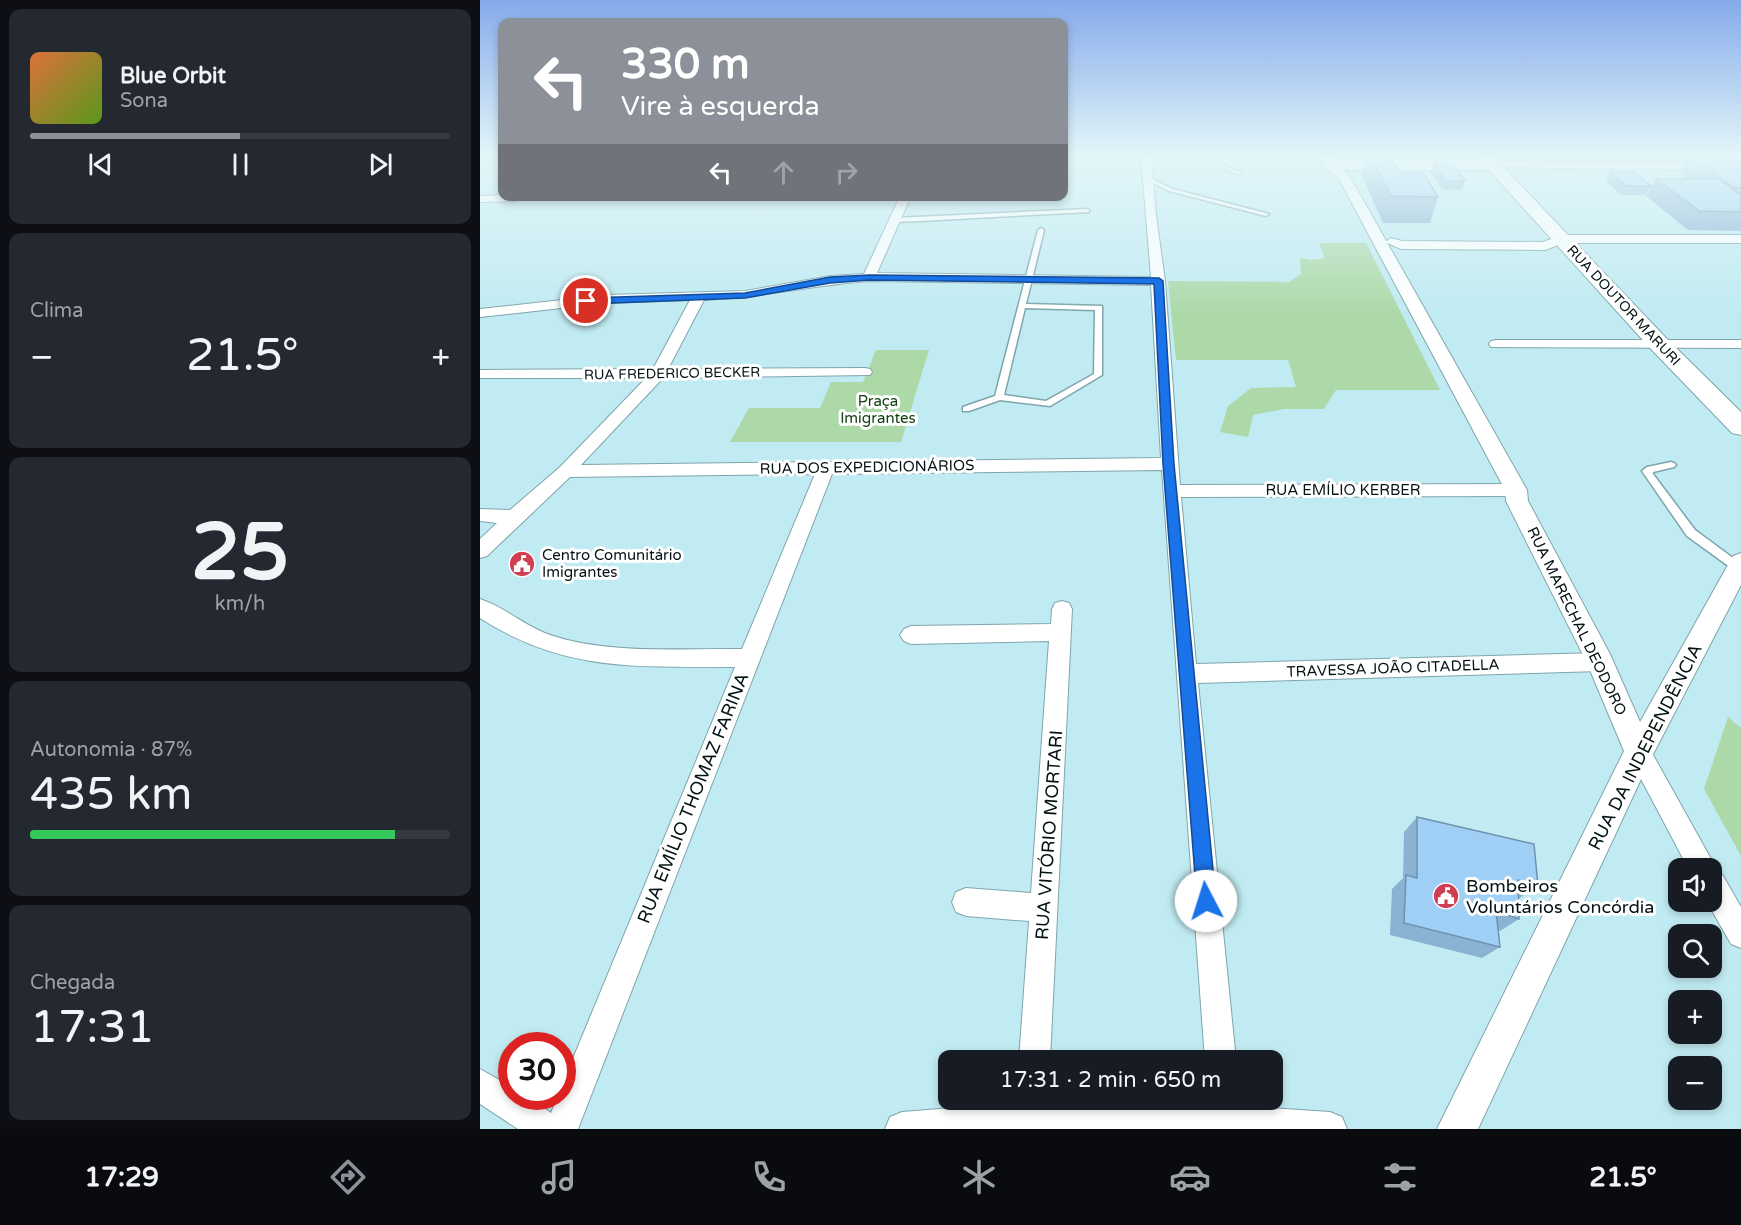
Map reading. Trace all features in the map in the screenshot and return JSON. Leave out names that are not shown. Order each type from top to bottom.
[{"type":"main road","name":"RUA DOUTOR MARURI","points":[[1529,208],[1557,241],[1741,426]]},
{"type":"street","points":[[870,277],[901,208]]},
{"type":"street","points":[[1150,208],[1159,281],[1168,464],[1219,1050]]},
{"type":"street","name":"RUA MARECHAL DEODORO","points":[[1356,208],[1380,242],[1600,662],[1639,752],[1697,858]]},
{"type":"street","points":[[1380,242],[1401,245],[1545,246],[1557,241],[1741,239]]},
{"type":"street","points":[[480,313],[607,299],[745,295],[830,280],[870,277],[1159,281]]},
{"type":"street","points":[[480,551],[566,471],[658,374],[700,295]]},
{"type":"street","points":[[1496,344],[1741,344]]},
{"type":"street","name":"RUA FREDERICO BECKER","points":[[480,374],[865,372]]},
{"type":"street","name":"RUA DOS EXPEDICIONÁRIOS","points":[[566,471],[1168,464]]},
{"type":"street","name":"RUA EMÍLIO THOMAZ FARINA","points":[[561,1129],[826,467]]},
{"type":"street","name":"RUA EMÍLIO KERBER","points":[[1171,490],[1512,494]]},
{"type":"street","points":[[480,515],[514,517]]},
{"type":"street","name":"RUA DA INDEPENDÊNCIA","points":[[1457,1129],[1639,752],[1740,564]]},
{"type":"street","points":[[480,608],[525,634],[597,654],[749,658]]},
{"type":"street","name":"RUA VITÓRIO MORTARI","points":[[911,635],[1062,621],[1035,1050]]},
{"type":"street","name":"TRAVESSA JOÃO CITADELLA","points":[[1187,674],[1600,662]]},
{"type":"street","points":[[1722,901],[1741,934]]},
{"type":"street","points":[[966,902],[1045,908]]},
{"type":"street","points":[[480,1085],[547,1129]]},
{"type":"street","points":[[902,1129],[1024,1110]]},
{"type":"street","points":[[1058,1110],[1225,1116],[1330,1129]]},
{"type":"lane","points":[[1241,208],[1266,214]]},
{"type":"lane","points":[[895,220],[957,219],[997,214],[1087,211]]},
{"type":"lane","points":[[999,397],[1041,230]]},
{"type":"lane","points":[[966,409],[999,397],[1047,405],[1098,375],[1099,308],[1022,306]]},
{"type":"lane","points":[[1671,465],[1647,471],[1691,533],[1740,564]]},
{"type":"green space","points":[[1319,243],[1366,243],[1440,390],[1336,390],[1324,409],[1284,409],[1253,415],[1248,437],[1220,432],[1228,406],[1251,388],[1296,387],[1288,360],[1176,360],[1168,281],[1289,282],[1301,274],[1300,258],[1311,260],[1325,258]]},
{"type":"green space","points":[[1376,245],[1511,483],[1502,485],[1375,249]]},
{"type":"green space","name":"Praça Imigrantes","points":[[876,350],[929,350],[901,442],[730,442],[749,408],[820,408],[831,382],[863,382]]},
{"type":"green space","points":[[1728,717],[1741,728],[1741,856],[1704,789]]},
{"type":"building","points":[[1695,208],[1741,208],[1741,212],[1699,211]]},
{"type":"building","name":"Bombeiros Voluntários Concórdia","points":[[1417,817],[1534,844],[1538,886],[1518,880],[1519,919],[1496,911],[1500,947],[1404,923],[1406,875],[1417,878]]},
{"type":"place","name":"Centro Comunitário Imigrantes","points":[[522,564]]},
{"type":"place","name":"Bombeiros Voluntários Concórdia","points":[[1446,896]]},
{"type":"route","points":[[586,301],[745,295],[830,280],[870,277],[1159,281],[1168,464],[1206,901]]}]
